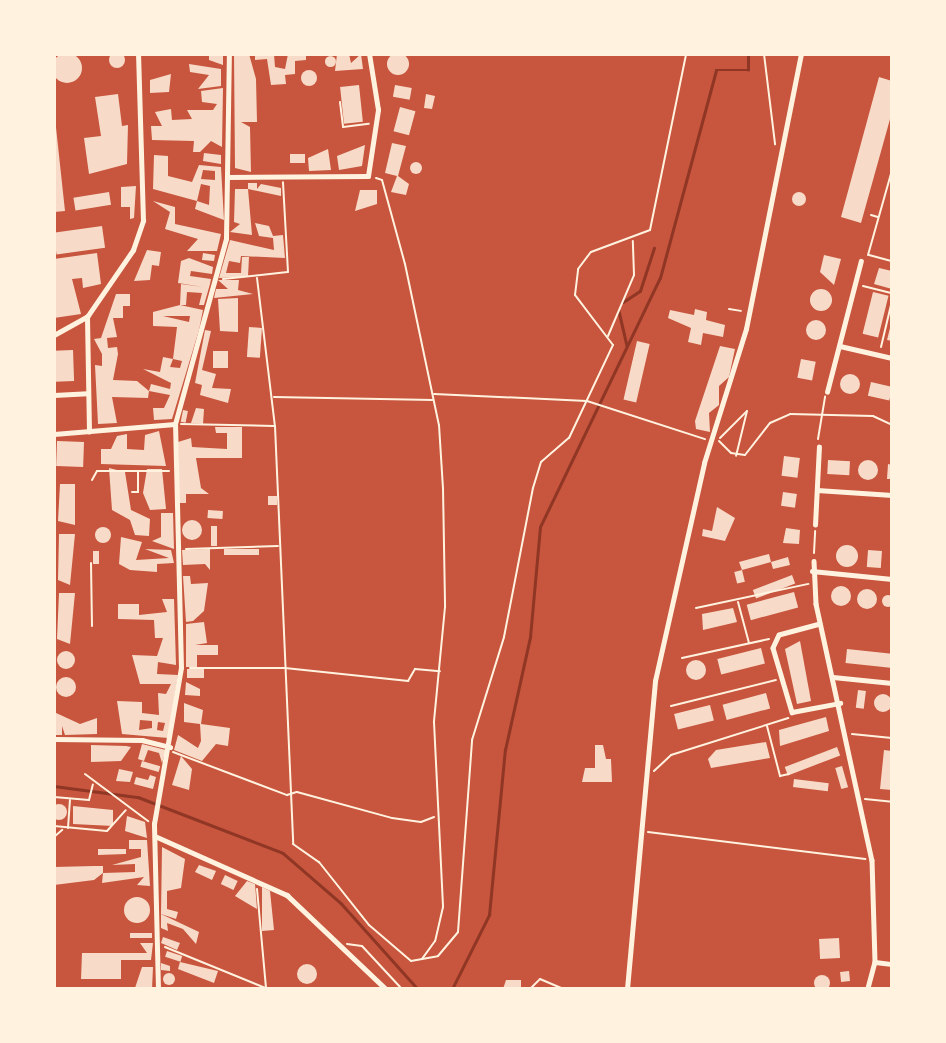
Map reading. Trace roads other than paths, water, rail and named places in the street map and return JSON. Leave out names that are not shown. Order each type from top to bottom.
[{"type":"street","points":[[54,335],[87,317],[132,250],[143,221],[138,54]]},
{"type":"street","points":[[158,989],[154,824],[156,795],[170,747],[181,668],[173,471],[175,424],[226,239],[229,54]]},
{"type":"street","points":[[228,177],[368,176],[377,123],[369,54]]},
{"type":"street","points":[[626,989],[641,782],[655,681],[715,440],[750,313],[784,156],[801,54]]},
{"type":"street","points":[[827,392],[861,261]]},
{"type":"street","points":[[87,317],[89,432]]},
{"type":"street","points":[[840,346],[892,358]]},
{"type":"street","points":[[54,395],[87,393]]},
{"type":"street","points":[[54,434],[175,424]]},
{"type":"street","points":[[815,525],[819,447]]},
{"type":"street","points":[[817,490],[892,495]]},
{"type":"street","points":[[814,561],[812,583],[863,799],[872,860],[875,962],[868,989]]},
{"type":"street","points":[[812,571],[892,579]]},
{"type":"street","points":[[820,624],[773,641],[788,707],[799,713],[840,703]]},
{"type":"street","points":[[833,677],[892,683]]},
{"type":"street","points":[[54,739],[142,740],[170,747]]},
{"type":"street","points":[[155,836],[256,877],[287,895],[386,989]]},
{"type":"street","points":[[875,962],[892,964]]},
{"type":"waterway","points":[[452,989],[489,915],[505,750],[530,637],[540,527],[660,278],[716,70],[748,70],[748,54]]},
{"type":"waterway","points":[[623,302],[640,291],[654,248]]},
{"type":"waterway","points":[[619,311],[627,345]]},
{"type":"waterway","points":[[54,786],[138,797],[283,853],[341,903],[418,989]]}]
